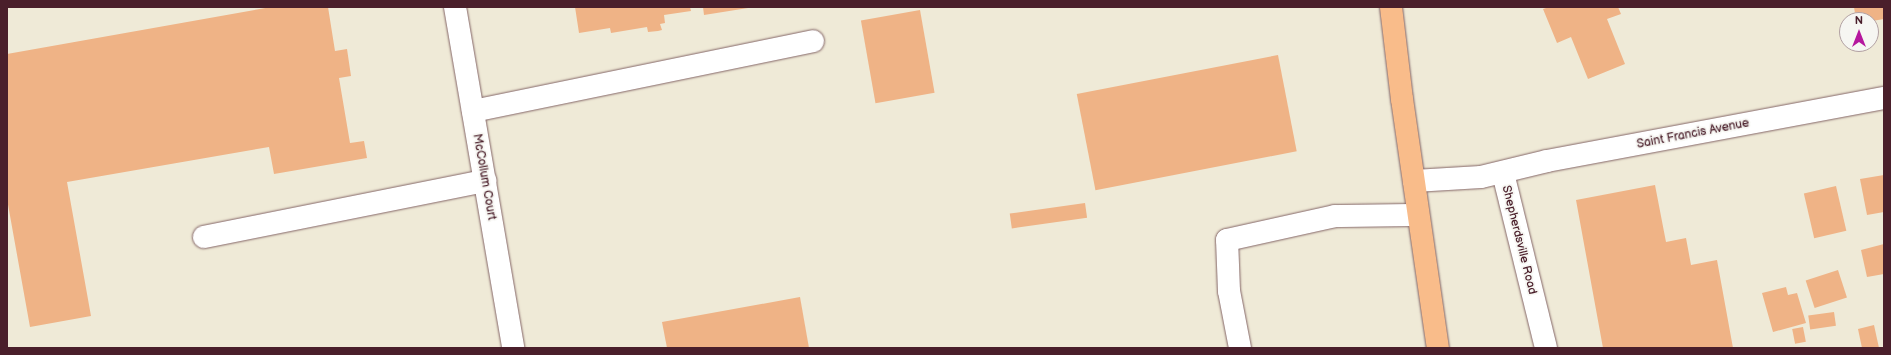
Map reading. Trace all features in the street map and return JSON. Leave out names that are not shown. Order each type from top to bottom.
[{"type":"main road","points":[[1391,7],[1418,215],[1438,348]]},
{"type":"street","name":"McCollum Court","points":[[456,7],[513,348]]},
{"type":"street","points":[[473,111],[813,41]]},
{"type":"street","name":"Saint Francis Avenue","points":[[1503,173],[1547,161],[1884,98]]},
{"type":"street","name":"Shepherdsville Road","points":[[1414,181],[1481,177],[1503,173],[1546,348]]},
{"type":"street","points":[[204,237],[485,181]]},
{"type":"street","points":[[1240,348],[1229,291],[1228,240],[1335,216],[1418,215]]},
{"type":"building","points":[[271,7],[328,7],[335,51],[347,49],[351,76],[339,78],[350,143],[364,141],[367,158],[274,174],[269,147],[67,182],[91,316],[30,327],[7,199],[7,54]]},
{"type":"building","points":[[575,7],[690,7],[691,11],[664,15],[665,23],[660,24],[662,30],[658,31],[648,32],[647,27],[611,33],[610,28],[579,33]]},
{"type":"building","points":[[703,7],[748,7],[748,8],[704,15]]},
{"type":"building","points":[[1549,7],[1618,7],[1621,14],[1607,19],[1625,64],[1588,79],[1571,37],[1557,43],[1543,9]]},
{"type":"building","points":[[1854,7],[1884,7],[1884,19],[1879,20],[1879,12],[1855,12]]},
{"type":"building","points":[[920,10],[935,93],[875,103],[861,20]]},
{"type":"building","points":[[1278,55],[1297,151],[1095,190],[1077,94]]},
{"type":"building","points":[[1884,175],[1884,212],[1867,215],[1860,179]]},
{"type":"building","points":[[1655,185],[1666,242],[1686,238],[1691,265],[1717,260],[1733,348],[1603,348],[1576,200]]},
{"type":"building","points":[[1836,186],[1846,231],[1814,238],[1804,193]]},
{"type":"building","points":[[1085,203],[1087,218],[1012,228],[1010,214]]},
{"type":"building","points":[[1884,244],[1884,274],[1867,277],[1861,250]]},
{"type":"building","points":[[1838,270],[1847,298],[1815,308],[1806,281]]},
{"type":"building","points":[[1786,287],[1788,295],[1797,293],[1806,323],[1773,332],[1762,293]]},
{"type":"building","points":[[800,297],[809,348],[667,348],[662,322]]},
{"type":"building","points":[[1834,312],[1836,326],[1810,329],[1808,316]]},
{"type":"building","points":[[1874,325],[1879,348],[1862,348],[1858,329]]},
{"type":"building","points":[[1803,327],[1806,342],[1795,344],[1792,329]]}]
